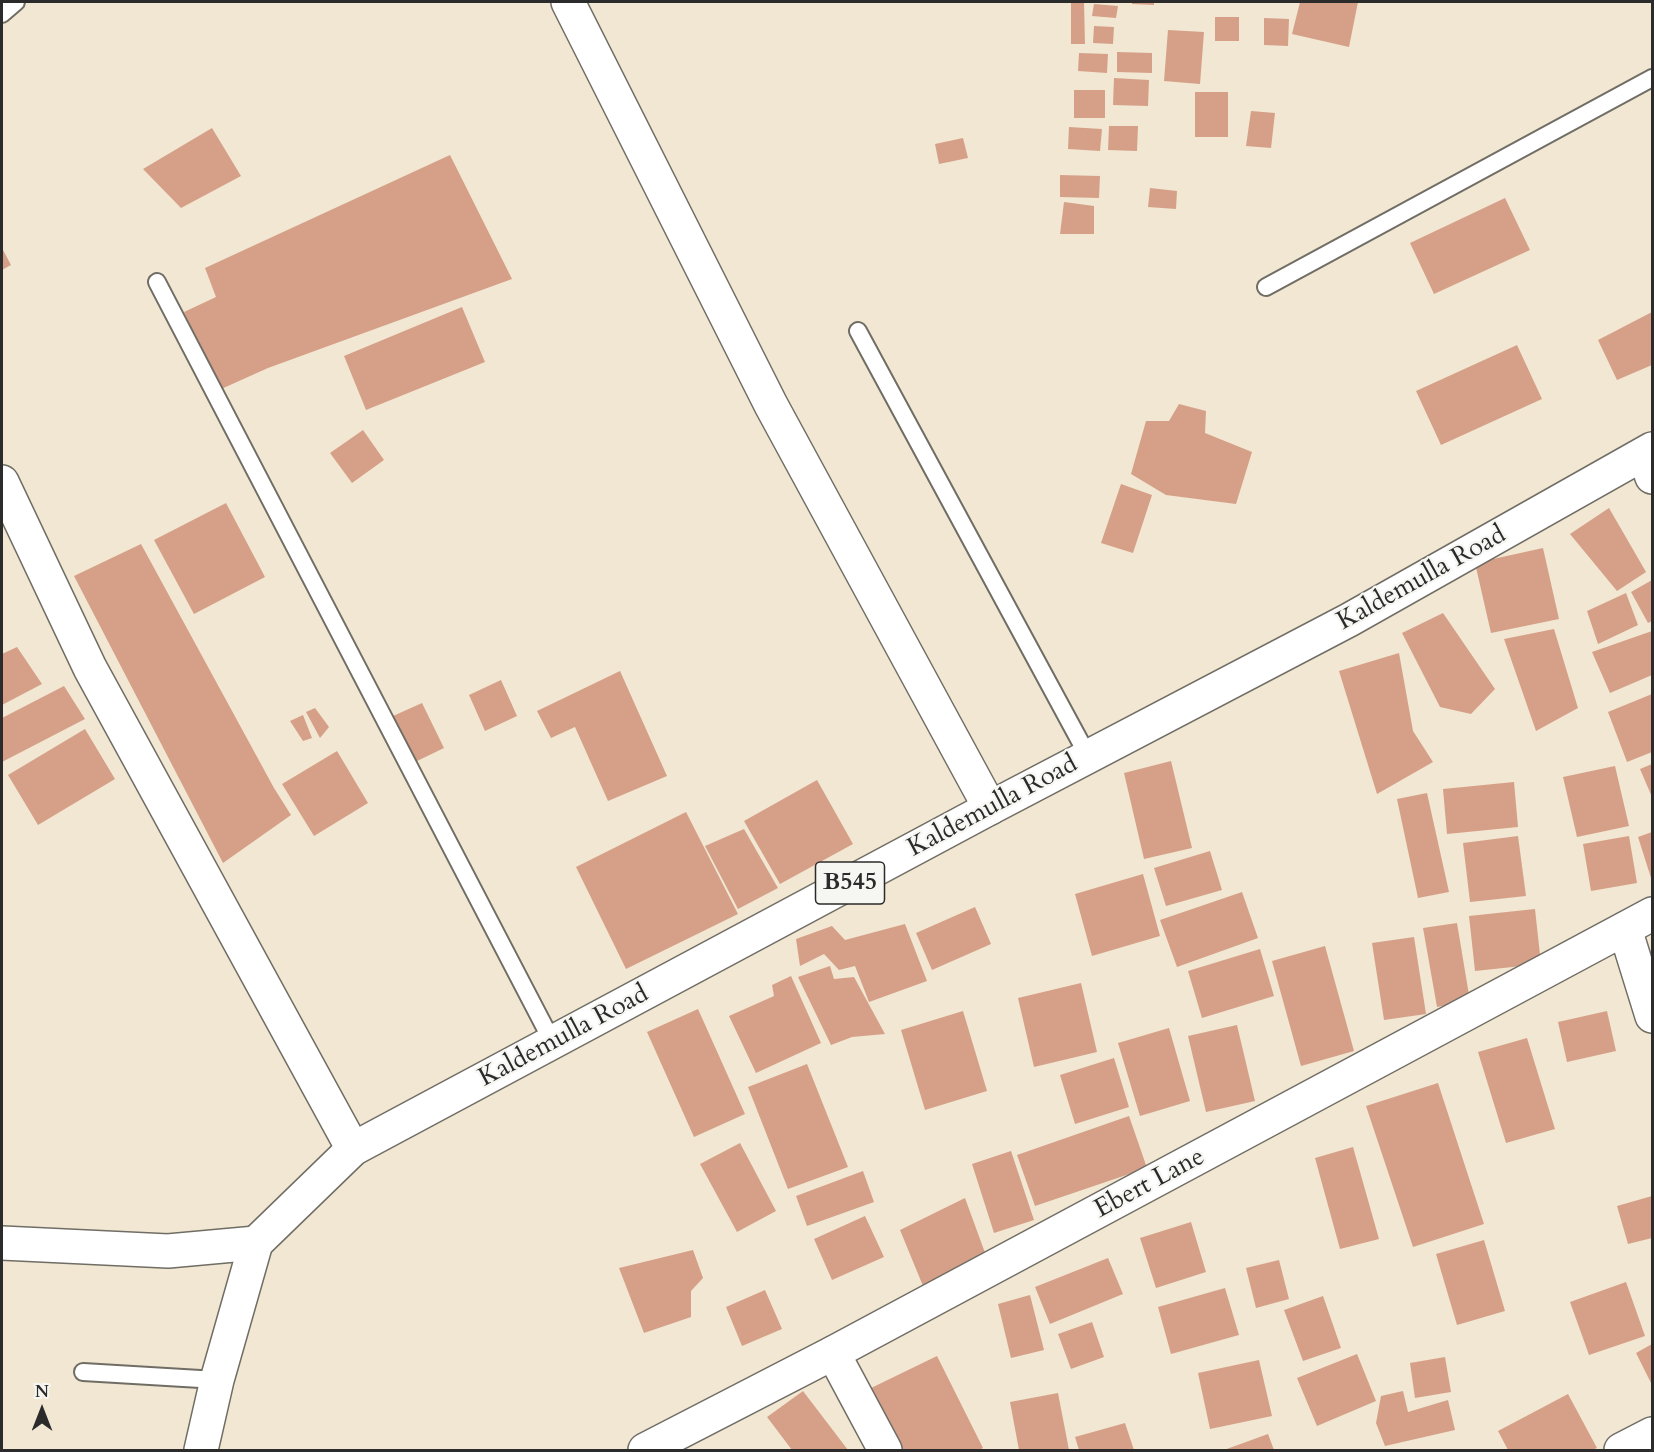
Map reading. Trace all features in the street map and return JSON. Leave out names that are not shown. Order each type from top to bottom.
[{"type":"street","points":[[568,2],[771,405],[990,808]]},
{"type":"street","name":"Kaldemulla Road","points":[[256,1243],[353,1149],[990,808],[1650,460]]},
{"type":"street","points":[[2,482],[90,668],[353,1149]]},
{"type":"street","points":[[1639,922],[1653,1016]]},
{"type":"street","name":"Ebert Lane","points":[[645,1450],[833,1353],[1639,922]]},
{"type":"street","points":[[2,1243],[168,1251],[256,1243],[217,1380],[201,1450]]},
{"type":"street","points":[[833,1353],[885,1450]]},
{"type":"street","points":[[1621,1450],[1653,1434]]},
{"type":"lane","points":[[2,14],[16,2]]},
{"type":"lane","points":[[1266,287],[1653,78]]},
{"type":"lane","points":[[157,282],[553,1043]]},
{"type":"lane","points":[[858,331],[1089,756]]},
{"type":"lane","points":[[83,1372],[217,1380]]},
{"type":"building","points":[[1071,2],[1084,2],[1085,44],[1071,44]]},
{"type":"building","points":[[1132,2],[1154,2],[1154,5],[1132,4]]},
{"type":"building","points":[[1300,2],[1358,2],[1349,47],[1292,34]]},
{"type":"building","points":[[1094,4],[1118,6],[1116,18],[1092,16]]},
{"type":"building","points":[[1215,17],[1239,17],[1239,41],[1215,41]]},
{"type":"building","points":[[1264,18],[1289,19],[1288,46],[1264,45]]},
{"type":"building","points":[[1094,26],[1114,27],[1113,44],[1093,43]]},
{"type":"building","points":[[1168,30],[1204,32],[1200,84],[1164,81]]},
{"type":"building","points":[[1117,52],[1152,53],[1152,73],[1117,72]]},
{"type":"building","points":[[1079,53],[1108,54],[1107,73],[1078,71]]},
{"type":"building","points":[[1114,78],[1149,80],[1148,106],[1113,105]]},
{"type":"building","points":[[1074,90],[1105,90],[1105,118],[1074,118]]},
{"type":"building","points":[[1195,92],[1228,92],[1228,137],[1195,137]]},
{"type":"building","points":[[1251,111],[1275,113],[1271,148],[1246,146]]},
{"type":"building","points":[[1109,126],[1138,126],[1137,151],[1108,150]]},
{"type":"building","points":[[1069,127],[1102,129],[1100,151],[1068,149]]},
{"type":"building","points":[[212,128],[241,176],[181,208],[143,169]]},
{"type":"building","points":[[963,138],[968,158],[939,164],[935,144]]},
{"type":"building","points":[[450,155],[512,279],[268,368],[219,390],[184,312],[216,297],[205,268]]},
{"type":"building","points":[[1060,175],[1100,176],[1099,198],[1060,197]]},
{"type":"building","points":[[1150,188],[1177,191],[1176,209],[1148,207]]},
{"type":"building","points":[[1505,198],[1530,250],[1434,294],[1410,243]]},
{"type":"building","points":[[1064,202],[1094,206],[1094,234],[1060,234]]},
{"type":"building","points":[[2,248],[11,265],[2,270]]},
{"type":"building","points":[[462,307],[485,362],[366,410],[344,356]]},
{"type":"building","points":[[1652,312],[1652,365],[1617,380],[1598,340]]},
{"type":"building","points":[[1517,345],[1542,399],[1441,445],[1416,391]]},
{"type":"building","points":[[1179,404],[1206,411],[1205,433],[1252,452],[1236,504],[1166,495],[1131,474],[1146,421],[1169,421]]},
{"type":"building","points":[[363,430],[384,460],[352,483],[330,453]]},
{"type":"building","points":[[1121,484],[1152,495],[1133,553],[1101,543]]},
{"type":"building","points":[[226,503],[265,577],[194,614],[154,540]]},
{"type":"building","points":[[1609,508],[1646,572],[1617,591],[1570,534]]},
{"type":"building","points":[[141,544],[291,815],[223,863],[74,576]]},
{"type":"building","points":[[1543,548],[1559,619],[1491,633],[1475,563]]},
{"type":"building","points":[[1652,580],[1652,621],[1648,623],[1631,592]]},
{"type":"building","points":[[1626,593],[1638,625],[1598,644],[1587,611]]},
{"type":"building","points":[[1443,613],[1495,689],[1471,714],[1440,707],[1402,633]]},
{"type":"building","points":[[1554,629],[1578,708],[1536,731],[1504,639]]},
{"type":"building","points":[[1652,631],[1652,675],[1610,693],[1592,652]]},
{"type":"building","points":[[17,647],[42,684],[2,705],[2,654]]},
{"type":"building","points":[[1399,653],[1413,731],[1433,762],[1377,794],[1339,671]]},
{"type":"building","points":[[620,671],[667,776],[608,801],[575,727],[551,738],[537,711]]},
{"type":"building","points":[[501,680],[517,716],[485,731],[469,695]]},
{"type":"building","points":[[64,686],[85,719],[2,762],[2,718]]},
{"type":"building","points":[[1652,694],[1652,752],[1627,762],[1608,712]]},
{"type":"building","points":[[422,703],[444,748],[415,762],[393,716]]},
{"type":"building","points":[[315,708],[329,727],[320,738],[306,712]]},
{"type":"building","points":[[303,715],[312,738],[303,741],[290,721]]},
{"type":"building","points":[[85,729],[115,779],[38,825],[8,775]]},
{"type":"building","points":[[337,751],[368,803],[314,836],[282,784]]},
{"type":"building","points":[[1171,761],[1192,848],[1144,859],[1124,773]]},
{"type":"building","points":[[1652,764],[1652,797],[1640,769]]},
{"type":"building","points":[[1615,766],[1629,826],[1577,837],[1563,777]]},
{"type":"building","points":[[817,780],[853,844],[780,884],[744,821]]},
{"type":"building","points":[[1514,782],[1518,827],[1447,834],[1443,789]]},
{"type":"building","points":[[1427,793],[1449,892],[1418,898],[1397,799]]},
{"type":"building","points":[[686,812],[738,914],[626,969],[576,867]]},
{"type":"building","points":[[744,829],[778,888],[738,909],[705,846]]},
{"type":"building","points":[[1652,832],[1652,881],[1638,837]]},
{"type":"building","points":[[1518,836],[1526,896],[1470,902],[1463,843]]},
{"type":"building","points":[[1629,836],[1637,883],[1591,891],[1583,844]]},
{"type":"building","points":[[1210,851],[1222,890],[1166,906],[1154,868]]},
{"type":"building","points":[[1143,874],[1160,936],[1092,956],[1075,894]]},
{"type":"building","points":[[1242,892],[1258,938],[1177,967],[1160,920]]},
{"type":"building","points":[[975,907],[991,944],[932,970],[916,933]]},
{"type":"building","points":[[1535,909],[1541,964],[1475,971],[1469,916]]},
{"type":"building","points":[[1457,923],[1470,1001],[1437,1007],[1423,928]]},
{"type":"building","points":[[905,924],[927,981],[869,1002],[855,966],[839,970],[824,954],[800,966],[796,939],[832,926],[845,940]]},
{"type":"building","points":[[1414,937],[1426,1014],[1384,1020],[1372,943]]},
{"type":"building","points":[[1325,946],[1354,1051],[1301,1066],[1272,961]]},
{"type":"building","points":[[1260,949],[1274,996],[1202,1018],[1188,971]]},
{"type":"building","points":[[830,966],[834,979],[854,977],[885,1034],[852,1037],[831,1045],[798,977]]},
{"type":"building","points":[[791,976],[821,1043],[756,1073],[729,1016],[774,996],[772,985]]},
{"type":"building","points":[[1081,983],[1097,1052],[1034,1067],[1018,998]]},
{"type":"building","points":[[698,1009],[745,1114],[694,1137],[647,1032]]},
{"type":"building","points":[[963,1011],[987,1091],[925,1110],[901,1030]]},
{"type":"building","points":[[1607,1011],[1616,1051],[1567,1062],[1558,1022]]},
{"type":"building","points":[[1237,1025],[1255,1101],[1206,1112],[1188,1036]]},
{"type":"building","points":[[1169,1028],[1190,1101],[1140,1116],[1118,1043]]},
{"type":"building","points":[[1527,1038],[1555,1129],[1506,1143],[1478,1052]]},
{"type":"building","points":[[1114,1058],[1129,1107],[1075,1124],[1060,1075]]},
{"type":"building","points":[[807,1064],[848,1167],[788,1189],[748,1087]]},
{"type":"building","points":[[1438,1083],[1484,1224],[1413,1247],[1366,1106]]},
{"type":"building","points":[[1129,1116],[1147,1168],[1035,1206],[1017,1155]]},
{"type":"building","points":[[740,1143],[776,1211],[737,1232],[700,1164]]},
{"type":"building","points":[[1353,1147],[1379,1239],[1340,1249],[1315,1158]]},
{"type":"building","points":[[1011,1151],[1034,1220],[994,1233],[972,1164]]},
{"type":"building","points":[[863,1171],[874,1202],[807,1226],[796,1196]]},
{"type":"building","points":[[1652,1196],[1652,1238],[1628,1244],[1617,1206]]},
{"type":"building","points":[[965,1198],[988,1261],[923,1286],[900,1230]]},
{"type":"building","points":[[865,1216],[884,1257],[832,1280],[814,1239]]},
{"type":"building","points":[[1191,1222],[1206,1272],[1156,1288],[1140,1238]]},
{"type":"building","points":[[1484,1240],[1505,1311],[1457,1325],[1436,1254]]},
{"type":"building","points":[[693,1250],[703,1278],[691,1291],[691,1317],[644,1333],[619,1268]]},
{"type":"building","points":[[1108,1258],[1123,1294],[1050,1324],[1035,1287]]},
{"type":"building","points":[[1279,1260],[1289,1299],[1256,1308],[1246,1268]]},
{"type":"building","points":[[1626,1282],[1645,1336],[1589,1355],[1570,1302]]},
{"type":"building","points":[[1225,1288],[1239,1335],[1171,1354],[1158,1307]]},
{"type":"building","points":[[765,1290],[782,1329],[742,1346],[726,1307]]},
{"type":"building","points":[[1030,1295],[1044,1350],[1011,1358],[998,1304]]},
{"type":"building","points":[[1323,1296],[1341,1348],[1303,1361],[1284,1310]]},
{"type":"building","points":[[1092,1322],[1104,1357],[1071,1369],[1058,1334]]},
{"type":"building","points":[[1652,1344],[1652,1385],[1636,1353]]},
{"type":"building","points":[[1357,1354],[1376,1401],[1317,1426],[1297,1378]]},
{"type":"building","points":[[937,1356],[983,1448],[979,1450],[899,1450],[869,1389]]},
{"type":"building","points":[[1445,1357],[1451,1392],[1415,1398],[1410,1363]]},
{"type":"building","points":[[1259,1360],[1272,1416],[1210,1429],[1198,1373]]},
{"type":"building","points":[[803,1391],[848,1450],[792,1450],[767,1417]]},
{"type":"building","points":[[1403,1391],[1408,1412],[1448,1400],[1455,1430],[1385,1446],[1376,1423],[1381,1396]]},
{"type":"building","points":[[1058,1393],[1069,1450],[1019,1450],[1010,1402]]},
{"type":"building","points":[[1568,1394],[1597,1448],[1592,1450],[1508,1450],[1498,1431]]},
{"type":"building","points":[[1125,1423],[1134,1450],[1079,1450],[1075,1437]]},
{"type":"building","points":[[1268,1434],[1274,1450],[1224,1450]]}]
